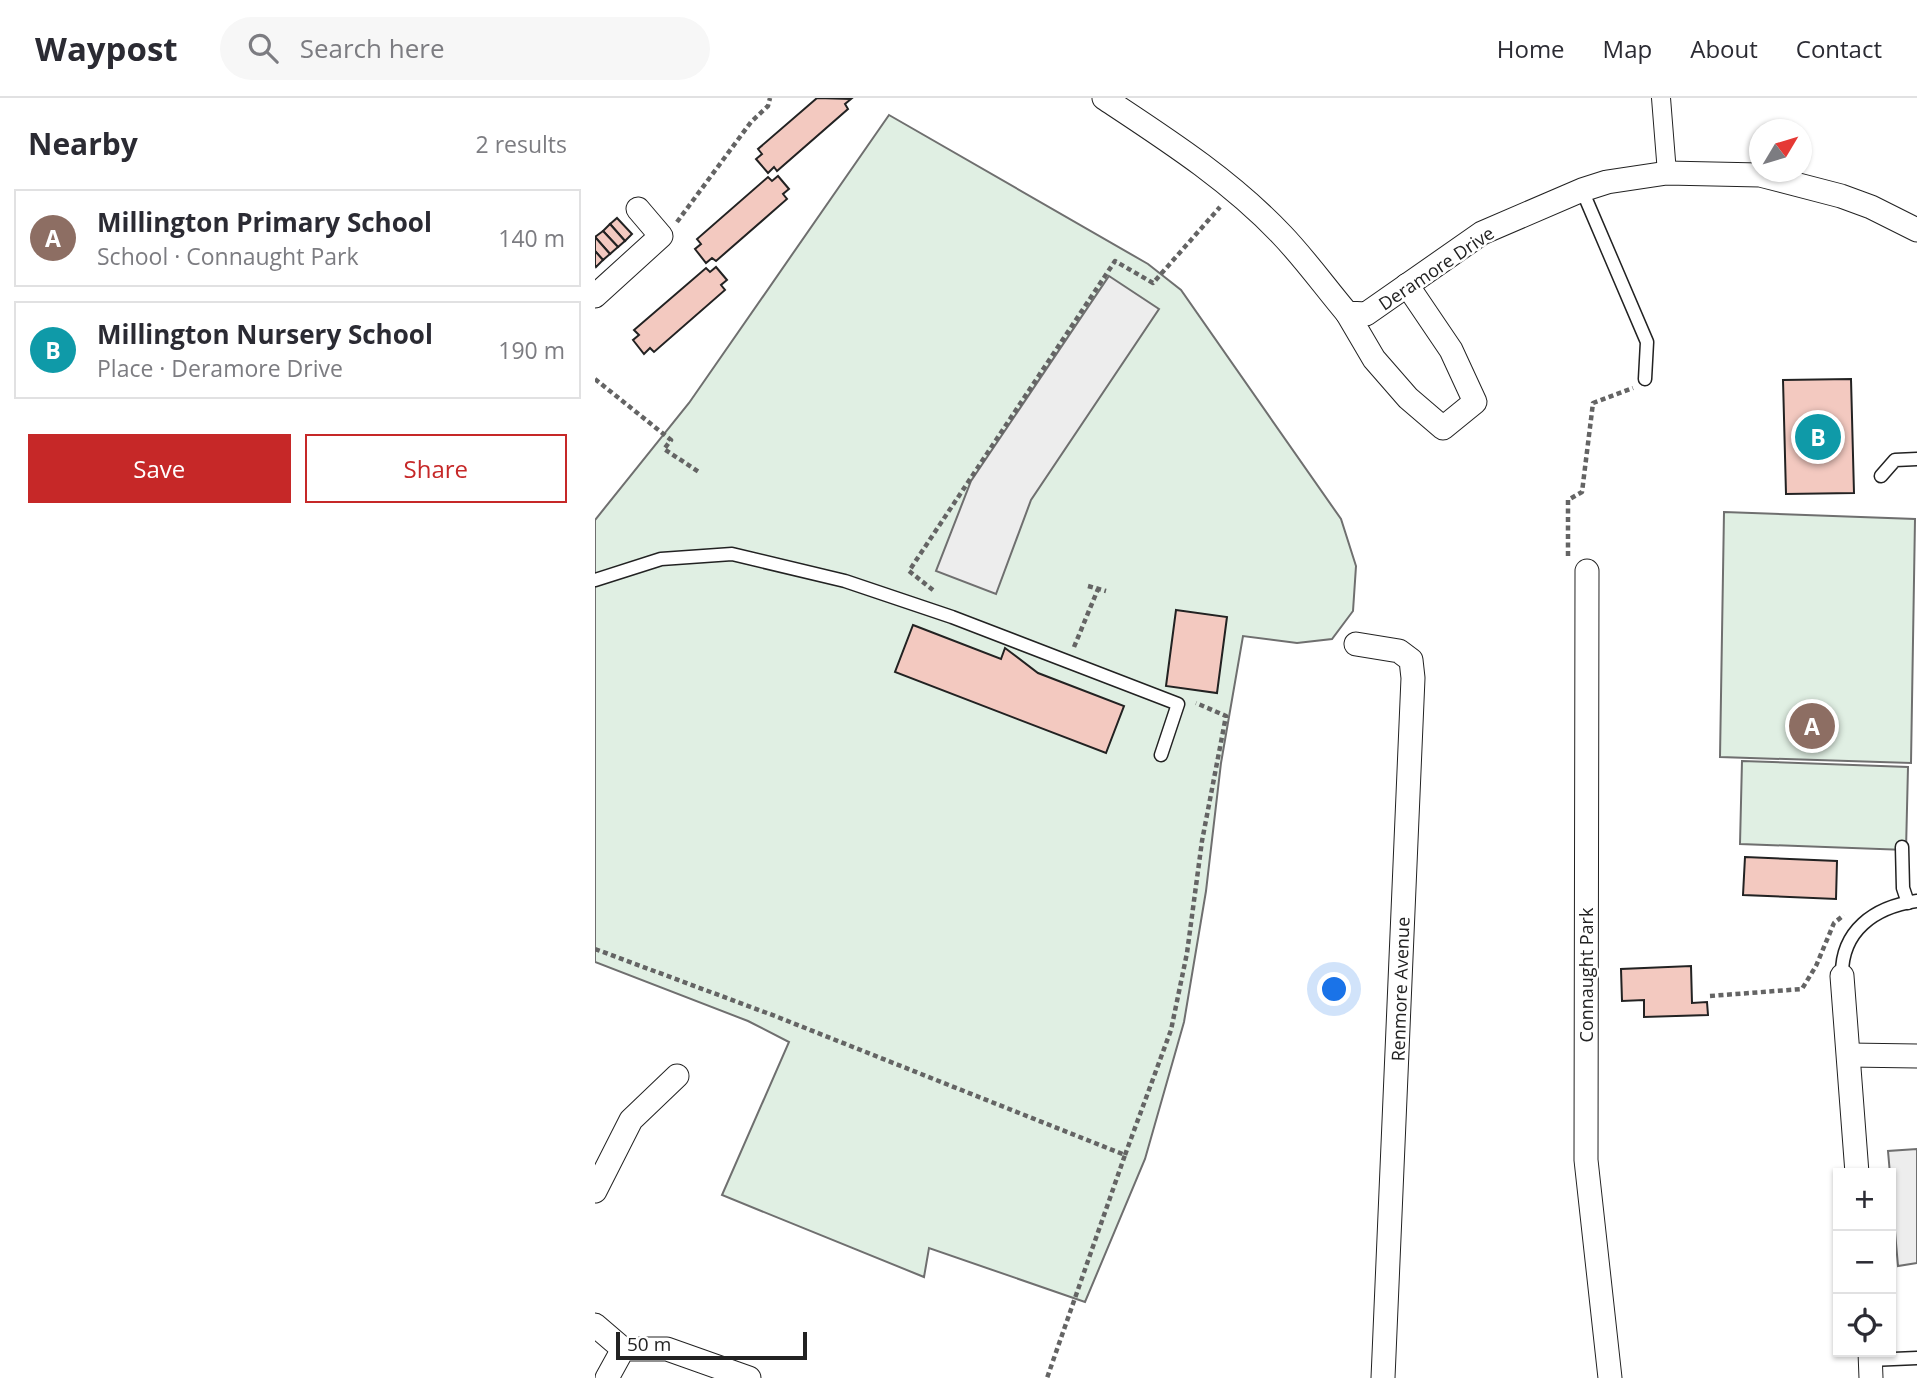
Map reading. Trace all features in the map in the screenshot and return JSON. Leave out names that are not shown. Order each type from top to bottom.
[{"type":"street","points":[[1661,98],[1667,173]]},
{"type":"street","points":[[1111,100],[1195,158],[1282,234],[1347,313],[1374,359],[1408,398],[1443,428],[1475,402],[1451,351],[1407,285]]},
{"type":"street","name":"Deramore Drive","points":[[1347,313],[1366,314],[1482,233],[1582,190],[1607,182],[1667,173],[1760,176],[1840,196],[1871,207],[1917,230]]},
{"type":"street","points":[[595,296],[661,236],[638,209]]},
{"type":"street","name":"Connaught Park","points":[[1587,571],[1586,1160],[1610,1378]]},
{"type":"street","name":"Renmore Avenue","points":[[1356,644],[1399,651],[1411,660],[1413,678],[1383,1378]]},
{"type":"street","points":[[1842,976],[1857,1168]]},
{"type":"street","points":[[1849,1055],[1917,1056]]},
{"type":"street","points":[[595,1191],[631,1119],[677,1076]]},
{"type":"street","points":[[595,1325],[623,1349],[667,1349],[749,1378]]},
{"type":"street","points":[[607,1378],[623,1349]]},
{"type":"lane","points":[[1582,190],[1647,342],[1639,377]]},
{"type":"lane","points":[[1881,476],[1895,460],[1917,459]]},
{"type":"lane","points":[[595,580],[661,559],[732,554],[845,581],[951,617],[1178,704],[1161,755]]},
{"type":"lane","points":[[1842,976],[1842,963],[1850,939],[1857,928],[1881,913],[1912,902],[1903,888],[1902,847]]},
{"type":"lane","points":[[1870,1363],[1917,1358]]},
{"type":"path","points":[[661,236],[674,227],[751,122],[768,106],[770,98]]},
{"type":"path","points":[[937,593],[909,571],[1115,261],[1153,283],[1234,191]]},
{"type":"path","points":[[1587,571],[1568,561],[1568,500],[1582,492],[1593,403],[1633,388],[1639,377]]},
{"type":"path","points":[[595,379],[671,440],[664,449],[699,472]]},
{"type":"path","points":[[1088,586],[1106,591]]},
{"type":"path","points":[[1073,650],[1098,589]]},
{"type":"path","points":[[1048,1378],[1171,1030],[1187,953],[1202,841],[1226,716],[1185,698],[1178,704]]},
{"type":"path","points":[[1710,996],[1802,989],[1816,966],[1833,923],[1854,907]]},
{"type":"path","points":[[595,949],[812,1031],[1125,1156]]},
{"type":"green space","points":[[889,115],[1148,264],[1181,290],[1341,519],[1356,566],[1353,611],[1332,639],[1297,643],[1243,636],[1221,763],[1206,891],[1184,1022],[1145,1159],[1085,1302],[929,1248],[924,1277],[722,1195],[789,1042],[748,1021],[595,962],[595,520],[689,403]]},
{"type":"green space","points":[[1724,512],[1915,519],[1911,763],[1720,757]]},
{"type":"green space","points":[[1742,761],[1908,767],[1906,850],[1740,844]]},
{"type":"shaded area","points":[[1109,276],[1159,309],[1031,500],[996,594],[936,571],[971,481]]},
{"type":"shaded area","points":[[1917,1149],[1917,1263],[1898,1266],[1896,1168],[1889,1168],[1888,1151]]},
{"type":"building","points":[[817,98],[851,99],[845,104],[848,109],[777,171],[774,167],[768,173],[756,159],[762,154],[758,149]]},
{"type":"building","points":[[778,176],[789,189],[783,194],[787,199],[716,261],[712,258],[706,263],[695,249],[701,244],[697,239],[768,177],[772,181]]},
{"type":"building","points":[[617,218],[632,234],[625,241],[610,224]]},
{"type":"building","points":[[610,224],[625,241],[618,247],[603,231]]},
{"type":"building","points":[[603,231],[618,247],[610,254],[595,237]]},
{"type":"building","points":[[595,237],[610,254],[603,260],[595,251]]},
{"type":"building","points":[[595,251],[603,260],[596,267],[595,265]]},
{"type":"building","points":[[716,267],[727,280],[721,285],[725,290],[654,352],[650,348],[644,354],[633,340],[639,335],[634,330],[706,268],[710,272]]},
{"type":"building","points":[[1851,379],[1854,493],[1786,494],[1783,380]]},
{"type":"building","points":[[1176,610],[1227,617],[1217,693],[1166,686]]},
{"type":"building","points":[[913,625],[1001,659],[1005,648],[1038,673],[1124,706],[1106,753],[895,672]]},
{"type":"building","points":[[1745,857],[1837,861],[1836,899],[1743,895]]},
{"type":"building","points":[[1691,966],[1692,1003],[1707,1002],[1708,1015],[1644,1017],[1644,1000],[1622,1001],[1621,969]]},
{"type":"place","name":"Millington Nursery School","points":[[1818,437]]},
{"type":"place","name":"Millington Primary School","points":[[1812,726]]}]
